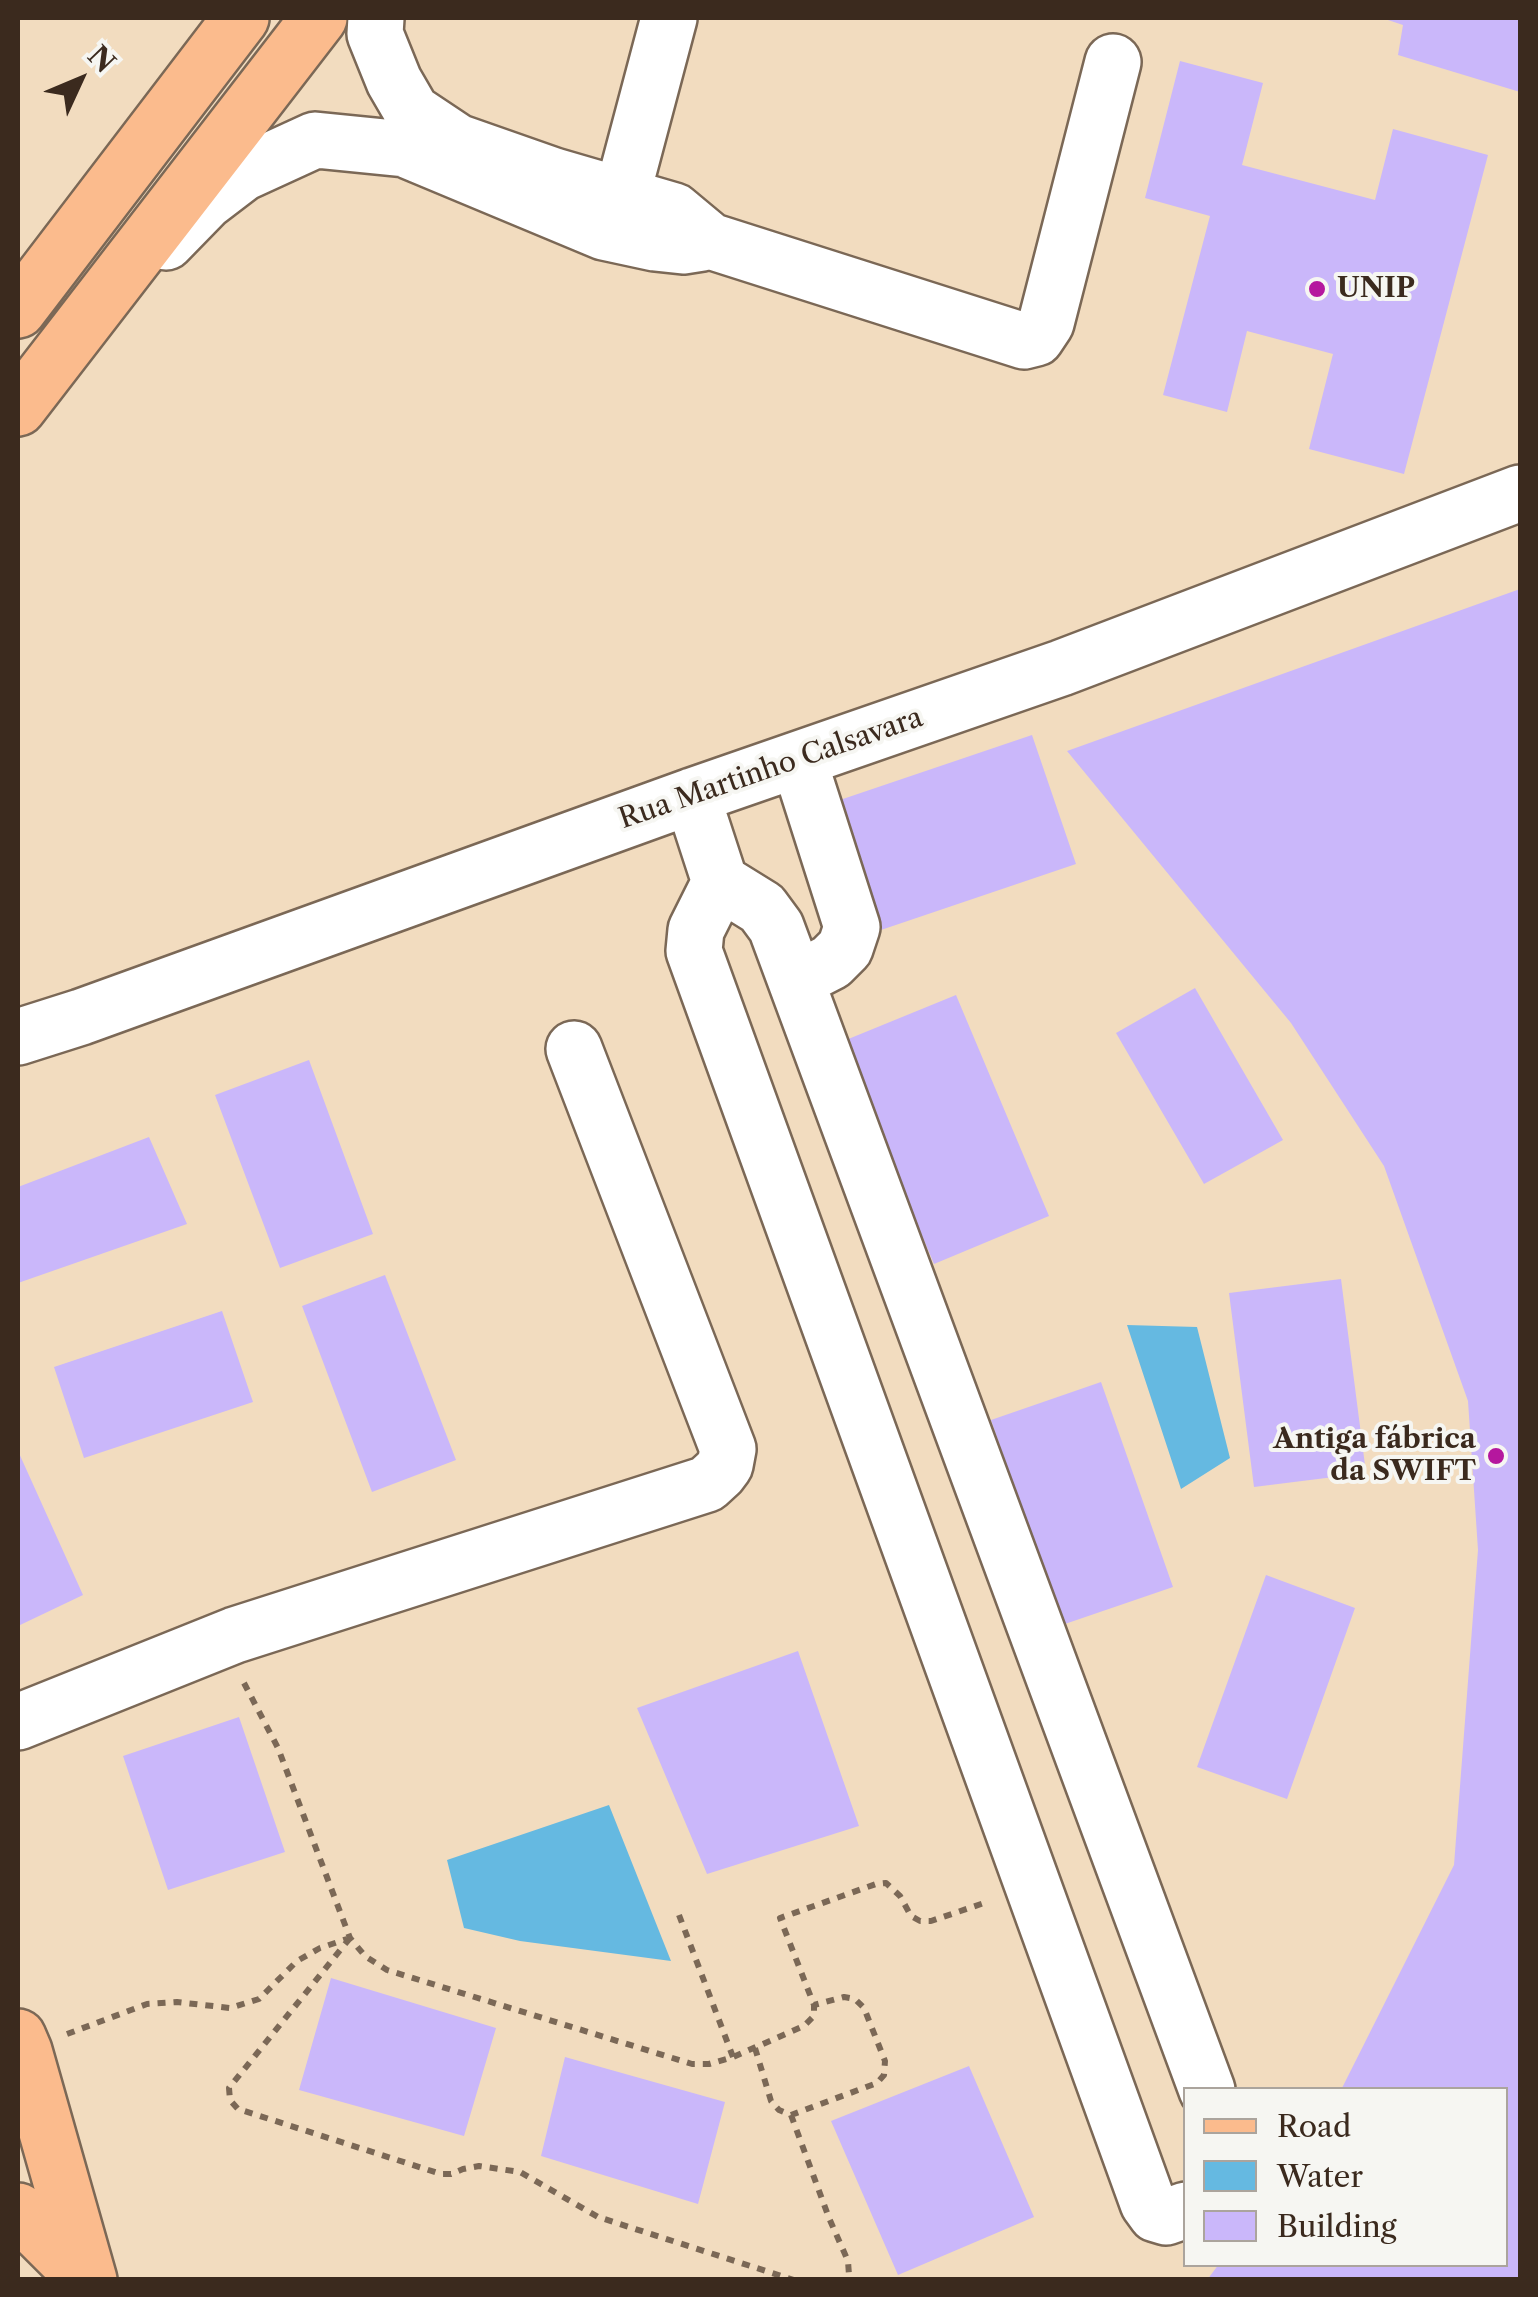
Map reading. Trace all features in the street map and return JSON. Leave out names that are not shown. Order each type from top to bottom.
[{"type":"main road","points":[[18,310],[241,18]]},
{"type":"main road","points":[[18,408],[320,18]]},
{"type":"main road","points":[[20,2054],[88,2280]]},
{"type":"main road","points":[[18,2211],[88,2280]]},
{"type":"street","points":[[376,18],[376,34],[394,82],[412,112],[457,142],[554,176],[655,243],[694,236],[1024,341],[1036,338],[1046,323],[1113,62]]},
{"type":"street","points":[[613,214],[669,18]]},
{"type":"street","points":[[67,346],[205,202],[243,173],[316,140],[405,149],[613,214]]},
{"type":"street","name":"Rua Martinho Calsavara","points":[[18,1074],[696,807],[1520,493]]},
{"type":"street","name":"Rua Martinho Calsavara","points":[[18,1036],[696,807],[806,783],[1170,662],[1520,534]]},
{"type":"street","points":[[796,980],[831,962],[845,948],[852,927],[806,783]]},
{"type":"street","points":[[696,807],[720,882],[762,908],[776,927],[1207,2087]]},
{"type":"street","points":[[720,882],[696,930],[694,951],[1148,2203],[1156,2214],[1166,2216],[1183,2211]]},
{"type":"street","points":[[18,1722],[235,1635],[708,1484],[718,1473],[728,1449],[574,1049]]},
{"type":"path","points":[[244,1683],[278,1748],[350,1938],[365,1956],[387,1970],[692,2064],[734,2057],[804,2026],[814,2016],[814,2006],[780,1918],[886,1882],[911,1916],[920,1921],[1033,1886]]},
{"type":"path","points":[[679,1915],[734,2057]]},
{"type":"path","points":[[20,2054],[148,2004],[177,2002],[230,2008],[259,1999],[298,1961],[350,1938]]},
{"type":"path","points":[[350,1938],[229,2088],[230,2100],[238,2109],[441,2174],[479,2166],[520,2172],[598,2218],[794,2280]]},
{"type":"path","points":[[755,2048],[771,2101],[791,2115],[877,2083],[884,2074],[885,2061],[864,2008],[855,1999],[844,1997],[814,2006]]},
{"type":"path","points":[[791,2115],[848,2261],[847,2280]]},
{"type":"water","points":[[1127,1325],[1197,1327],[1230,1458],[1181,1489]]},
{"type":"water","points":[[609,1805],[671,1961],[520,1941],[464,1928],[447,1860]]},
{"type":"building","points":[[1382,18],[1520,18],[1520,92],[1398,55],[1403,25]]},
{"type":"building","points":[[1180,61],[1263,83],[1242,165],[1375,200],[1393,129],[1488,155],[1404,474],[1309,449],[1333,354],[1247,331],[1227,412],[1163,395],[1210,216],[1145,198]]},
{"type":"building","name":"Antiga fábrica da SWIFT","points":[[1520,589],[1520,2280],[1207,2280],[1217,2267],[1508,2267],[1508,2087],[1343,2087],[1454,1865],[1478,1550],[1468,1401],[1384,1166],[1291,1023],[1067,751]]},
{"type":"building","points":[[1032,735],[1076,864],[878,931],[834,802]]},
{"type":"building","points":[[1195,988],[1283,1140],[1204,1184],[1116,1033]]},
{"type":"building","points":[[956,995],[1049,1216],[934,1264],[841,1042]]},
{"type":"building","points":[[309,1060],[373,1234],[280,1268],[215,1095]]},
{"type":"building","points":[[149,1137],[187,1224],[18,1283],[18,1187]]},
{"type":"building","points":[[385,1275],[456,1460],[372,1492],[302,1306]]},
{"type":"building","points":[[1341,1279],[1366,1473],[1254,1487],[1229,1293]]},
{"type":"building","points":[[222,1311],[253,1402],[84,1458],[54,1367]]},
{"type":"building","points":[[1101,1382],[1173,1587],[1062,1625],[991,1420]]},
{"type":"building","points":[[18,1451],[83,1595],[18,1626]]},
{"type":"building","points":[[1266,1575],[1355,1608],[1287,1799],[1197,1767]]},
{"type":"building","points":[[798,1651],[859,1826],[707,1874],[637,1708]]},
{"type":"building","points":[[239,1717],[285,1852],[168,1890],[123,1756]]},
{"type":"building","points":[[331,1978],[496,2028],[464,2136],[299,2090]]},
{"type":"building","points":[[565,2057],[725,2102],[698,2204],[541,2156]]},
{"type":"building","points":[[969,2066],[1034,2217],[898,2275],[831,2121]]},
{"type":"place","name":"UNIP","points":[[1317,289]]},
{"type":"place","name":"Antiga fábrica da SWIFT","points":[[1496,1456]]}]
